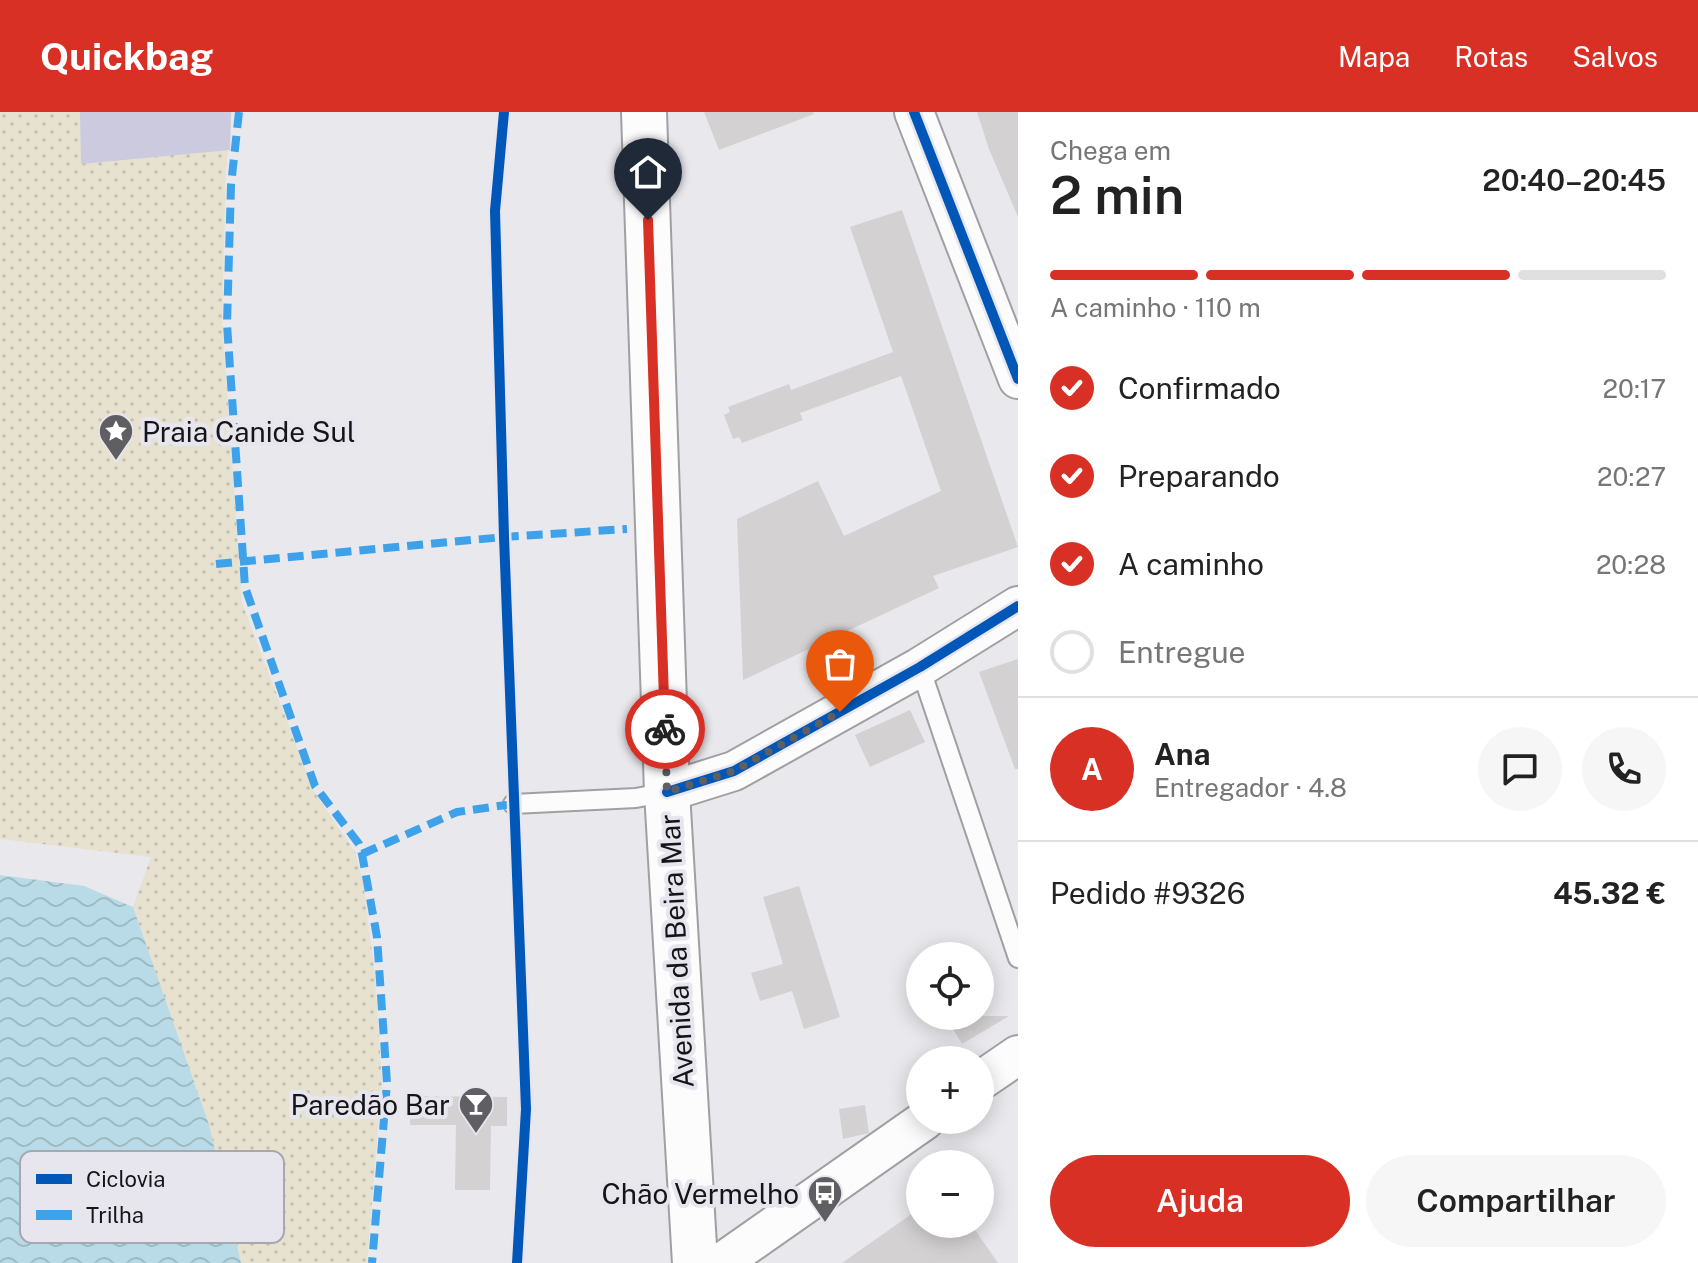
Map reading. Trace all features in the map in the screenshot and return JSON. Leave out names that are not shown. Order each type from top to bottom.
[{"type":"main road","name":"Avenida da Beira Mar","points":[[644,112],[667,792],[695,1263]]},
{"type":"street","points":[[914,112],[1018,379]]},
{"type":"street","points":[[667,792],[734,771],[920,667],[1018,606]]},
{"type":"street","points":[[994,1071],[1018,1055]]},
{"type":"street","points":[[721,1263],[906,1133]]},
{"type":"lane","points":[[920,667],[1018,958]]},
{"type":"lane","points":[[513,804],[636,798],[667,792]]},
{"type":"sand","name":"Praia Canide Sul","points":[[0,112],[232,112],[226,170],[222,320],[242,603],[313,790],[355,852],[363,881],[375,976],[382,1081],[367,1263],[175,1263],[170,1243],[284,1243],[284,1151],[145,1151],[96,969],[133,907],[151,857],[0,839]]},
{"type":"shaded area","points":[[80,112],[231,112],[230,150],[81,164]]},
{"type":"water","points":[[0,875],[84,886],[133,907],[209,1125],[215,1151],[20,1151],[20,1243],[236,1243],[241,1263],[0,1263]]},
{"type":"building","points":[[704,112],[813,112],[814,114],[719,150]]},
{"type":"building","points":[[977,112],[1018,112],[1018,217],[989,149]]},
{"type":"building","points":[[902,210],[1018,547],[933,576],[939,588],[743,680],[737,519],[818,481],[844,536],[941,491],[901,376],[800,413],[803,420],[742,443],[739,437],[733,439],[724,415],[730,412],[728,407],[789,384],[791,390],[893,352],[850,227]]},
{"type":"building","points":[[1018,659],[1018,769],[1015,769],[979,672]]},
{"type":"building","points":[[910,710],[925,742],[870,767],[855,735]]},
{"type":"building","points":[[799,886],[840,1017],[804,1029],[792,991],[760,1001],[751,973],[783,964],[763,897]]},
{"type":"building","points":[[994,1016],[1009,1016],[994,1025]]},
{"type":"building","points":[[954,1030],[986,1030],[962,1044]]},
{"type":"building","points":[[411,1096],[507,1097],[507,1126],[491,1126],[490,1190],[455,1190],[456,1125],[410,1125]]},
{"type":"building","points":[[865,1105],[869,1133],[843,1139],[839,1109]]},
{"type":"building","points":[[906,1218],[906,1238],[981,1238],[998,1263],[842,1263]]},
{"type":"marked path","points":[[239,112],[231,185],[227,324],[245,587],[315,786],[359,844],[362,854],[377,937],[387,1083],[372,1263]]},
{"type":"marked path","points":[[216,564],[504,537],[627,529]]},
{"type":"marked path","points":[[362,854],[457,812],[513,804]]},
{"type":"cycle path","points":[[504,112],[495,211],[526,1109],[517,1263]]},
{"type":"cycle path","points":[[914,112],[1018,379]]},
{"type":"cycle path","points":[[667,792],[734,771],[920,667],[1018,606]]},
{"type":"way so far","points":[[665,729],[667,792],[734,771],[840,712]]},
{"type":"place","name":"Praia Canide Sul","points":[[116,462]]},
{"type":"place","name":"Paredão Bar","points":[[476,1135]]},
{"type":"place","name":"Chão Vermelho","points":[[825,1224]]},
{"type":"route","points":[[648,220],[665,729]]}]
